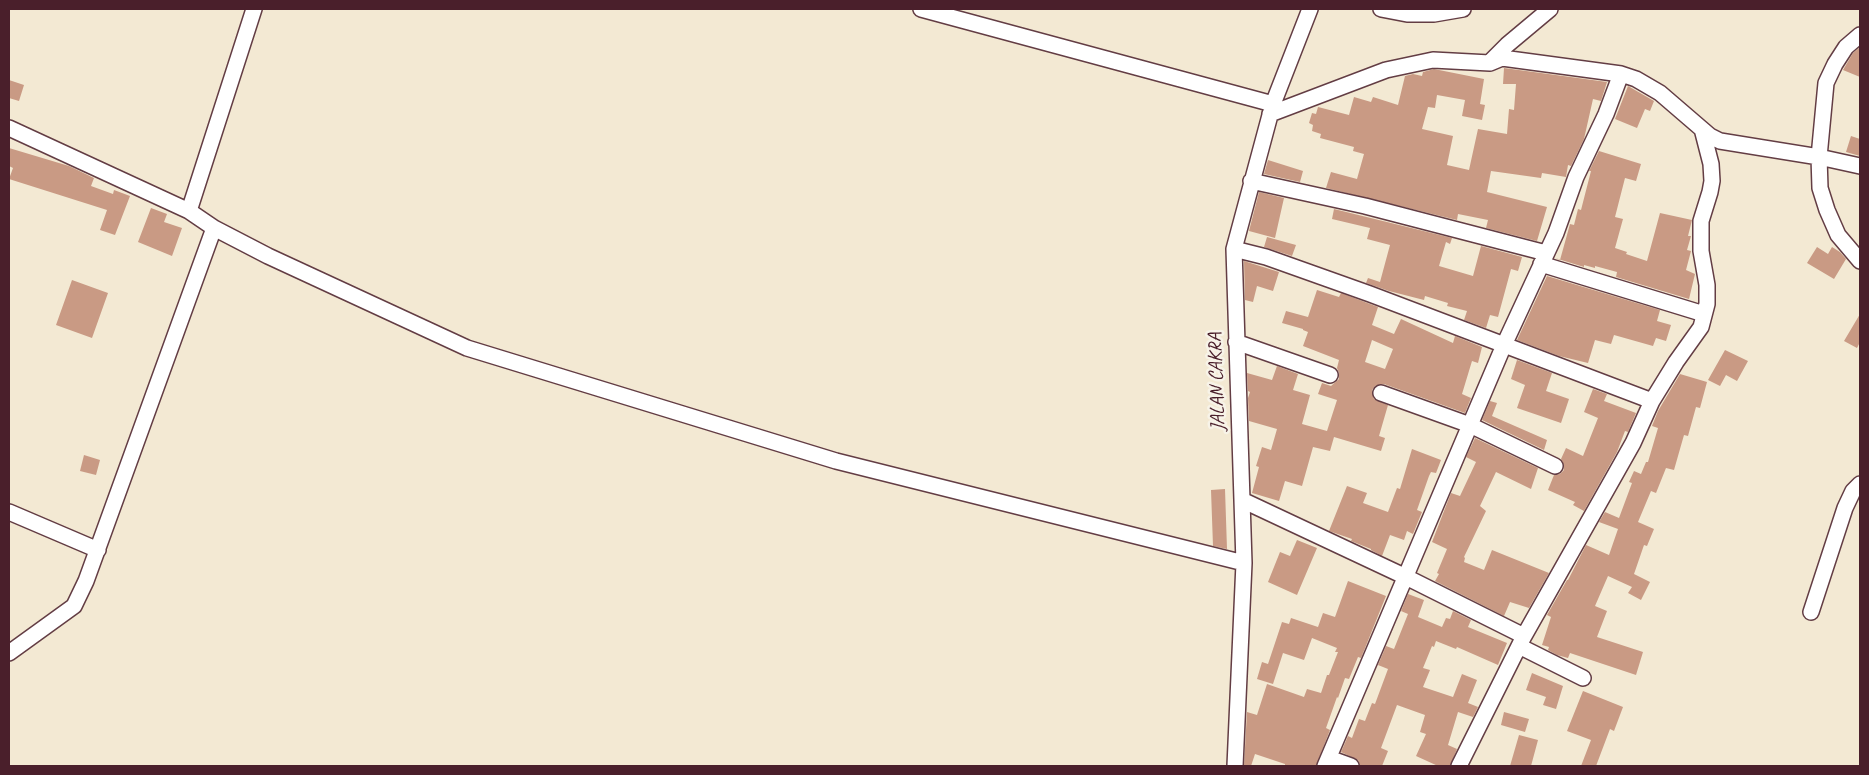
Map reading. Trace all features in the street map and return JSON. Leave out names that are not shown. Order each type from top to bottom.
[{"type":"street","points":[[189,211],[254,9]]},
{"type":"street","points":[[921,9],[1272,109],[1386,70],[1433,60],[1490,62],[1502,58],[1621,74],[1636,79],[1660,94],[1710,136],[1728,143],[1819,157],[1860,166]]},
{"type":"street","name":"JALAN CAKRA","points":[[1235,766],[1244,563],[1234,249],[1272,109],[1310,9]]},
{"type":"street","points":[[1381,9],[1407,14],[1434,14],[1463,9]]},
{"type":"street","points":[[1490,62],[1550,9]]},
{"type":"street","points":[[1860,35],[1846,47],[1826,83],[1819,157],[1820,188],[1827,210],[1838,235],[1860,261]]},
{"type":"street","points":[[1351,766],[1327,762],[1504,345],[1556,233],[1576,177],[1606,114],[1621,74]]},
{"type":"street","points":[[9,128],[189,211],[214,228],[268,256],[467,348],[836,460],[1244,563]]},
{"type":"street","points":[[1459,766],[1522,641],[1633,443],[1652,401],[1676,362],[1701,327],[1707,304],[1707,285],[1701,251],[1701,221],[1712,181],[1711,164],[1702,129]]},
{"type":"street","points":[[1252,181],[1365,206],[1543,258],[1704,314]]},
{"type":"street","points":[[9,653],[74,606],[98,550],[214,228]]},
{"type":"street","points":[[1234,249],[1266,257],[1652,401]]},
{"type":"street","points":[[1236,342],[1330,375]]},
{"type":"street","points":[[1381,393],[1470,425],[1555,466]]},
{"type":"street","points":[[1811,612],[1846,508],[1853,491],[1860,484]]},
{"type":"street","points":[[1242,500],[1406,577],[1522,641],[1583,678]]},
{"type":"street","points":[[9,512],[98,550]]},
{"type":"building","points":[[1860,47],[1860,77],[1843,70],[1853,53]]},
{"type":"building","points":[[1504,68],[1607,82],[1601,101],[1593,99],[1584,139],[1571,166],[1568,165],[1566,177],[1542,173],[1541,178],[1491,171],[1487,192],[1547,207],[1537,241],[1486,228],[1488,220],[1458,214],[1457,220],[1326,188],[1331,172],[1357,179],[1364,154],[1353,151],[1354,147],[1320,138],[1321,134],[1312,131],[1313,125],[1309,123],[1312,113],[1316,114],[1318,107],[1349,115],[1354,97],[1371,102],[1373,97],[1398,105],[1405,76],[1413,74],[1422,76],[1423,72],[1434,69],[1484,79],[1480,104],[1485,105],[1482,120],[1462,116],[1465,100],[1437,95],[1435,108],[1428,107],[1422,129],[1453,136],[1447,165],[1469,170],[1478,129],[1507,134],[1509,109],[1514,110],[1516,84],[1503,84]]},
{"type":"building","points":[[9,80],[24,85],[19,101],[9,98]]},
{"type":"building","points":[[1628,86],[1654,101],[1650,111],[1645,109],[1637,128],[1615,119]]},
{"type":"building","points":[[1851,136],[1860,139],[1860,156],[1846,152]]},
{"type":"building","points":[[9,148],[69,166],[94,178],[91,186],[113,194],[114,190],[130,196],[115,235],[100,230],[107,210],[9,179],[13,168],[9,166]]},
{"type":"building","points":[[1599,151],[1641,164],[1636,181],[1625,178],[1615,217],[1623,219],[1615,248],[1647,261],[1660,213],[1692,220],[1688,236],[1691,236],[1687,250],[1691,251],[1686,270],[1695,274],[1689,299],[1616,277],[1617,272],[1595,266],[1595,268],[1584,265],[1584,267],[1560,260],[1570,224],[1574,225],[1578,209],[1581,210],[1591,171],[1589,171]]},
{"type":"building","points":[[1268,160],[1303,171],[1300,182],[1264,174]]},
{"type":"building","points":[[1259,192],[1284,198],[1275,238],[1249,231]]},
{"type":"building","points":[[151,208],[167,214],[164,222],[182,228],[172,256],[138,242]]},
{"type":"building","points":[[1334,209],[1452,238],[1450,244],[1446,242],[1439,266],[1473,276],[1481,246],[1522,257],[1518,271],[1511,269],[1498,317],[1490,315],[1486,328],[1464,320],[1467,311],[1447,306],[1448,303],[1425,296],[1424,300],[1366,283],[1368,278],[1380,282],[1390,245],[1367,239],[1370,228],[1332,219]]},
{"type":"building","points":[[1267,237],[1296,245],[1292,256],[1264,247]]},
{"type":"building","points":[[1817,247],[1828,254],[1832,247],[1846,259],[1834,279],[1807,263]]},
{"type":"building","points":[[1244,261],[1279,272],[1273,291],[1257,286],[1253,302],[1245,300]]},
{"type":"building","points":[[1547,276],[1660,310],[1657,321],[1671,325],[1666,341],[1656,338],[1653,346],[1614,335],[1611,344],[1595,340],[1588,363],[1559,356],[1517,340]]},
{"type":"building","points":[[72,280],[108,293],[92,338],[56,325]]},
{"type":"building","points":[[1317,290],[1339,297],[1341,293],[1378,307],[1372,325],[1394,334],[1401,319],[1453,343],[1455,336],[1482,347],[1478,363],[1472,361],[1462,394],[1471,398],[1465,413],[1384,384],[1375,386],[1372,390],[1374,399],[1388,405],[1379,436],[1385,438],[1381,451],[1334,437],[1330,451],[1313,447],[1302,486],[1285,481],[1279,501],[1252,493],[1259,467],[1256,466],[1262,447],[1271,450],[1277,429],[1249,421],[1248,398],[1250,392],[1248,391],[1247,373],[1272,380],[1277,366],[1298,374],[1293,390],[1310,395],[1302,424],[1327,431],[1337,400],[1318,394],[1322,383],[1331,386],[1339,379],[1337,368],[1339,360],[1303,346],[1308,332],[1282,323],[1286,311],[1308,317]],"holes":[[[1372,340],[1393,349],[1385,369],[1365,362]]]},
{"type":"building","points":[[1860,314],[1860,342],[1857,348],[1844,341]]},
{"type":"building","points":[[1725,350],[1748,361],[1737,381],[1726,375],[1720,386],[1708,380]]},
{"type":"building","points":[[1517,360],[1552,373],[1546,391],[1569,399],[1561,423],[1517,408],[1525,385],[1511,379]]},
{"type":"building","points":[[1680,374],[1707,382],[1700,408],[1696,407],[1688,436],[1684,435],[1674,470],[1666,468],[1656,493],[1651,491],[1638,522],[1654,529],[1647,546],[1644,545],[1634,574],[1650,582],[1641,600],[1628,593],[1632,587],[1608,576],[1595,606],[1607,611],[1597,637],[1643,652],[1636,675],[1570,653],[1568,658],[1557,655],[1548,650],[1549,647],[1542,645],[1551,617],[1547,615],[1586,545],[1609,555],[1618,529],[1599,522],[1605,512],[1619,518],[1632,483],[1629,482],[1634,471],[1641,474],[1646,462],[1648,462],[1658,428],[1652,426],[1658,411]]},
{"type":"building","points":[[1593,389],[1607,394],[1604,401],[1636,413],[1628,432],[1625,431],[1617,452],[1584,511],[1573,505],[1575,502],[1548,490],[1554,475],[1560,474],[1564,470],[1561,459],[1566,448],[1583,456],[1598,418],[1584,412]]},
{"type":"building","points":[[1490,401],[1497,403],[1492,416],[1547,440],[1544,450],[1482,420]]},
{"type":"building","points":[[1475,438],[1538,468],[1531,489],[1496,472],[1480,506],[1486,511],[1464,557],[1464,562],[1484,570],[1492,550],[1549,573],[1529,608],[1510,602],[1504,616],[1435,581],[1447,549],[1432,542],[1451,493],[1460,496],[1476,462],[1466,457]]},
{"type":"building","points":[[1412,449],[1441,460],[1436,473],[1431,472],[1429,476],[1417,510],[1422,512],[1413,534],[1407,531],[1404,540],[1390,535],[1382,556],[1371,549],[1351,541],[1352,539],[1329,531],[1347,486],[1367,493],[1363,503],[1388,512],[1397,488],[1400,489]]},
{"type":"building","points":[[84,455],[100,460],[96,475],[80,471]]},
{"type":"building","points":[[1225,489],[1227,549],[1213,546],[1211,490]]},
{"type":"building","points":[[1297,540],[1317,548],[1297,595],[1268,582],[1280,552],[1290,556]]},
{"type":"building","points":[[1348,581],[1386,596],[1361,658],[1358,657],[1349,679],[1345,678],[1337,697],[1326,728],[1330,730],[1316,766],[1285,766],[1285,764],[1255,754],[1251,766],[1244,766],[1247,712],[1257,715],[1267,684],[1304,697],[1307,689],[1321,693],[1338,652],[1335,652],[1337,648],[1312,638],[1304,660],[1283,653],[1273,684],[1257,679],[1262,662],[1268,664],[1282,622],[1289,624],[1291,618],[1318,627],[1323,613],[1335,617]]},
{"type":"building","points":[[1408,594],[1424,600],[1418,617],[1442,627],[1446,618],[1450,619],[1453,611],[1471,620],[1468,627],[1507,643],[1498,665],[1457,647],[1456,649],[1436,641],[1434,647],[1432,646],[1423,668],[1430,670],[1423,687],[1453,697],[1462,674],[1477,680],[1468,703],[1478,707],[1473,717],[1458,712],[1448,745],[1457,749],[1450,766],[1438,766],[1416,756],[1426,734],[1420,732],[1425,715],[1397,705],[1381,748],[1388,751],[1382,766],[1360,766],[1358,760],[1341,752],[1348,736],[1352,738],[1359,719],[1365,721],[1372,703],[1375,704],[1388,669],[1378,665],[1386,646],[1394,649],[1408,614],[1401,611]]},
{"type":"building","points":[[1532,673],[1563,686],[1556,709],[1543,705],[1546,697],[1526,690]]},
{"type":"building","points":[[1583,691],[1623,707],[1614,731],[1610,729],[1596,766],[1581,766],[1591,740],[1567,731]]},
{"type":"building","points":[[1504,712],[1529,719],[1525,732],[1501,725]]},
{"type":"building","points":[[1519,735],[1538,740],[1531,766],[1510,766]]}]
